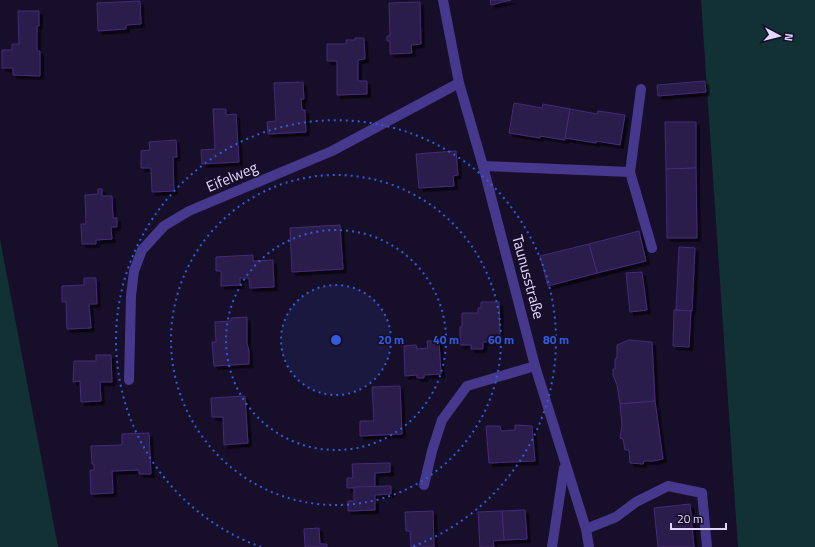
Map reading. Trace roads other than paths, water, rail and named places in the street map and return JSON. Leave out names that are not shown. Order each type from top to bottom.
[{"type":"street","name":"Taunusstraße","points":[[443,0],[459,83],[483,166],[535,366],[586,529],[589,547]]},
{"type":"street","name":"Eifelweg","points":[[129,380],[131,296],[134,271],[142,250],[164,226],[189,211],[332,152],[459,83]]},
{"type":"street","points":[[641,89],[630,172],[652,248]]},
{"type":"street","points":[[483,166],[630,172]]},
{"type":"street","points":[[424,485],[442,420],[467,386],[535,366]]},
{"type":"street","name":"Taunusstraße","points":[[552,547],[565,464]]},
{"type":"street","points":[[586,529],[616,517],[636,502],[668,486],[702,493],[707,547]]}]
